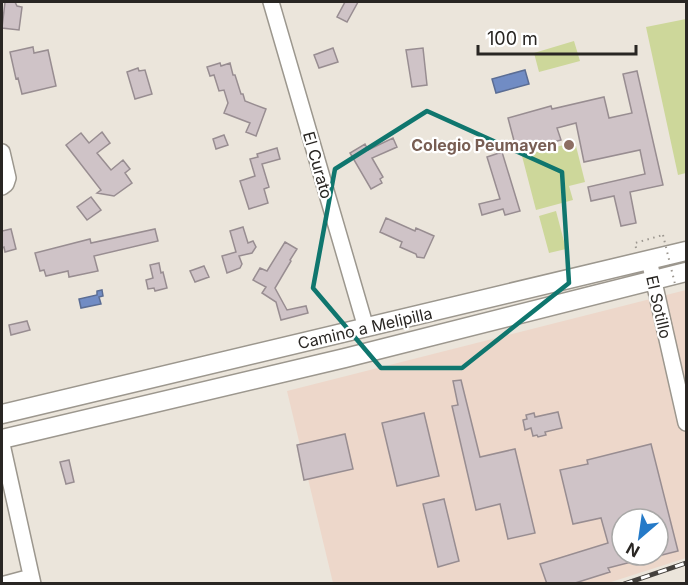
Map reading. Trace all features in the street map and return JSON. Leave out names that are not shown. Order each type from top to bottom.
[{"type":"main road","name":"Camino a Melipilla","points":[[2,414],[687,251]]},
{"type":"main road","name":"Camino a Melipilla","points":[[2,439],[345,358],[653,280],[681,278]]},
{"type":"street","name":"El Curato","points":[[270,2],[366,328]]},
{"type":"street","points":[[2,152],[8,178],[2,187]]},
{"type":"street","name":"El Sotillo","points":[[649,260],[687,423]]},
{"type":"street","points":[[2,444],[8,508],[32,580],[4,584]]},
{"type":"path","points":[[644,240],[663,236],[681,278]]},
{"type":"highlighted area","points":[[427,111],[562,172],[569,283],[462,368],[381,368],[313,288],[335,169]]},
{"type":"shaded area","points":[[686,290],[686,558],[670,563],[670,507],[610,507],[610,567],[658,567],[608,583],[333,583],[287,391]]},
{"type":"green space","points":[[686,19],[686,173],[678,175],[646,27]]},
{"type":"green space","points":[[574,41],[580,61],[539,72],[534,53]]},
{"type":"green space","points":[[575,142],[585,182],[569,186],[573,200],[536,210],[522,156]]},
{"type":"green space","points":[[556,211],[566,249],[549,253],[539,216]]},
{"type":"water","points":[[525,70],[529,84],[496,93],[492,79]]},
{"type":"water","points":[[102,290],[103,296],[99,297],[101,304],[81,308],[79,299],[97,295],[97,291]]},
{"type":"building","points":[[5,2],[15,2],[17,6],[22,7],[19,30],[2,28]]},
{"type":"building","points":[[345,2],[358,2],[347,22],[337,17]]},
{"type":"building","points":[[33,47],[34,53],[48,50],[56,86],[22,94],[10,52]]},
{"type":"building","points":[[333,48],[338,62],[319,68],[314,55]]},
{"type":"building","points":[[423,48],[427,85],[412,87],[406,50]]},
{"type":"building","points":[[220,63],[221,66],[230,63],[245,101],[266,109],[256,136],[246,132],[250,123],[224,113],[228,103],[224,90],[219,91],[214,75],[210,76],[207,67]]},
{"type":"building","points":[[138,68],[139,71],[145,70],[152,94],[135,99],[127,72]]},
{"type":"building","points":[[637,71],[663,185],[630,192],[636,223],[621,226],[614,196],[591,201],[588,187],[645,174],[640,150],[584,162],[576,123],[557,128],[561,140],[517,152],[508,118],[551,106],[552,109],[604,97],[609,118],[632,113],[623,74]]},
{"type":"building","points":[[102,132],[110,143],[97,153],[111,170],[123,160],[130,169],[125,173],[132,183],[114,196],[97,193],[101,190],[66,145],[81,133],[89,143]]},
{"type":"building","points":[[224,135],[228,145],[216,149],[213,139]]},
{"type":"building","points":[[393,138],[397,147],[372,158],[383,177],[380,179],[382,183],[371,189],[350,153],[365,144],[368,150]]},
{"type":"building","points":[[277,148],[280,159],[262,164],[269,187],[264,189],[268,203],[249,209],[240,181],[255,176],[250,159],[258,157],[257,154]]},
{"type":"building","points":[[502,152],[520,211],[505,215],[503,209],[482,215],[479,204],[500,199],[487,157]]},
{"type":"building","points":[[91,197],[101,210],[87,220],[77,207]]},
{"type":"building","points":[[386,218],[415,231],[416,228],[434,236],[424,258],[417,257],[416,254],[400,247],[402,242],[380,232]]},
{"type":"building","points":[[243,227],[248,243],[253,241],[256,247],[252,253],[239,256],[242,264],[240,268],[227,273],[222,256],[236,252],[230,231]]},
{"type":"building","points":[[11,229],[16,249],[5,252],[4,247],[2,248],[2,231]]},
{"type":"building","points":[[155,229],[158,241],[94,256],[98,271],[69,277],[68,271],[46,276],[44,270],[40,271],[35,253],[90,239],[91,243]]},
{"type":"building","points":[[285,242],[297,249],[275,288],[287,310],[306,306],[308,313],[281,320],[276,302],[262,293],[266,287],[253,280],[260,268],[267,271]]},
{"type":"building","points":[[159,263],[167,288],[155,291],[154,288],[148,289],[146,280],[153,278],[150,265]]},
{"type":"building","points":[[204,266],[209,277],[195,282],[190,271]]},
{"type":"building","points":[[27,321],[30,330],[11,335],[9,325]]},
{"type":"building","points":[[461,380],[480,457],[515,449],[535,533],[508,539],[500,504],[476,510],[452,406],[458,405],[453,381]]},
{"type":"building","points":[[558,412],[562,428],[545,432],[546,435],[538,437],[533,436],[531,428],[525,430],[523,420],[527,419],[526,415],[534,413],[535,417]]},
{"type":"building","points":[[424,413],[439,476],[397,486],[382,423]]},
{"type":"building","points":[[345,434],[353,469],[304,480],[297,445]]},
{"type":"building","points":[[651,444],[667,507],[610,507],[610,567],[612,567],[608,568],[610,572],[572,584],[547,584],[540,564],[608,543],[601,518],[573,524],[560,470],[588,464],[587,460]]},
{"type":"building","points":[[69,460],[74,482],[66,484],[60,462]]},
{"type":"building","points":[[444,499],[459,561],[438,567],[423,504]]},
{"type":"building","points":[[670,519],[678,551],[670,553]]},
{"type":"railway","points":[[624,584],[686,563]]},
{"type":"place","name":"Colegio Peumayen","points":[[569,145]]}]
